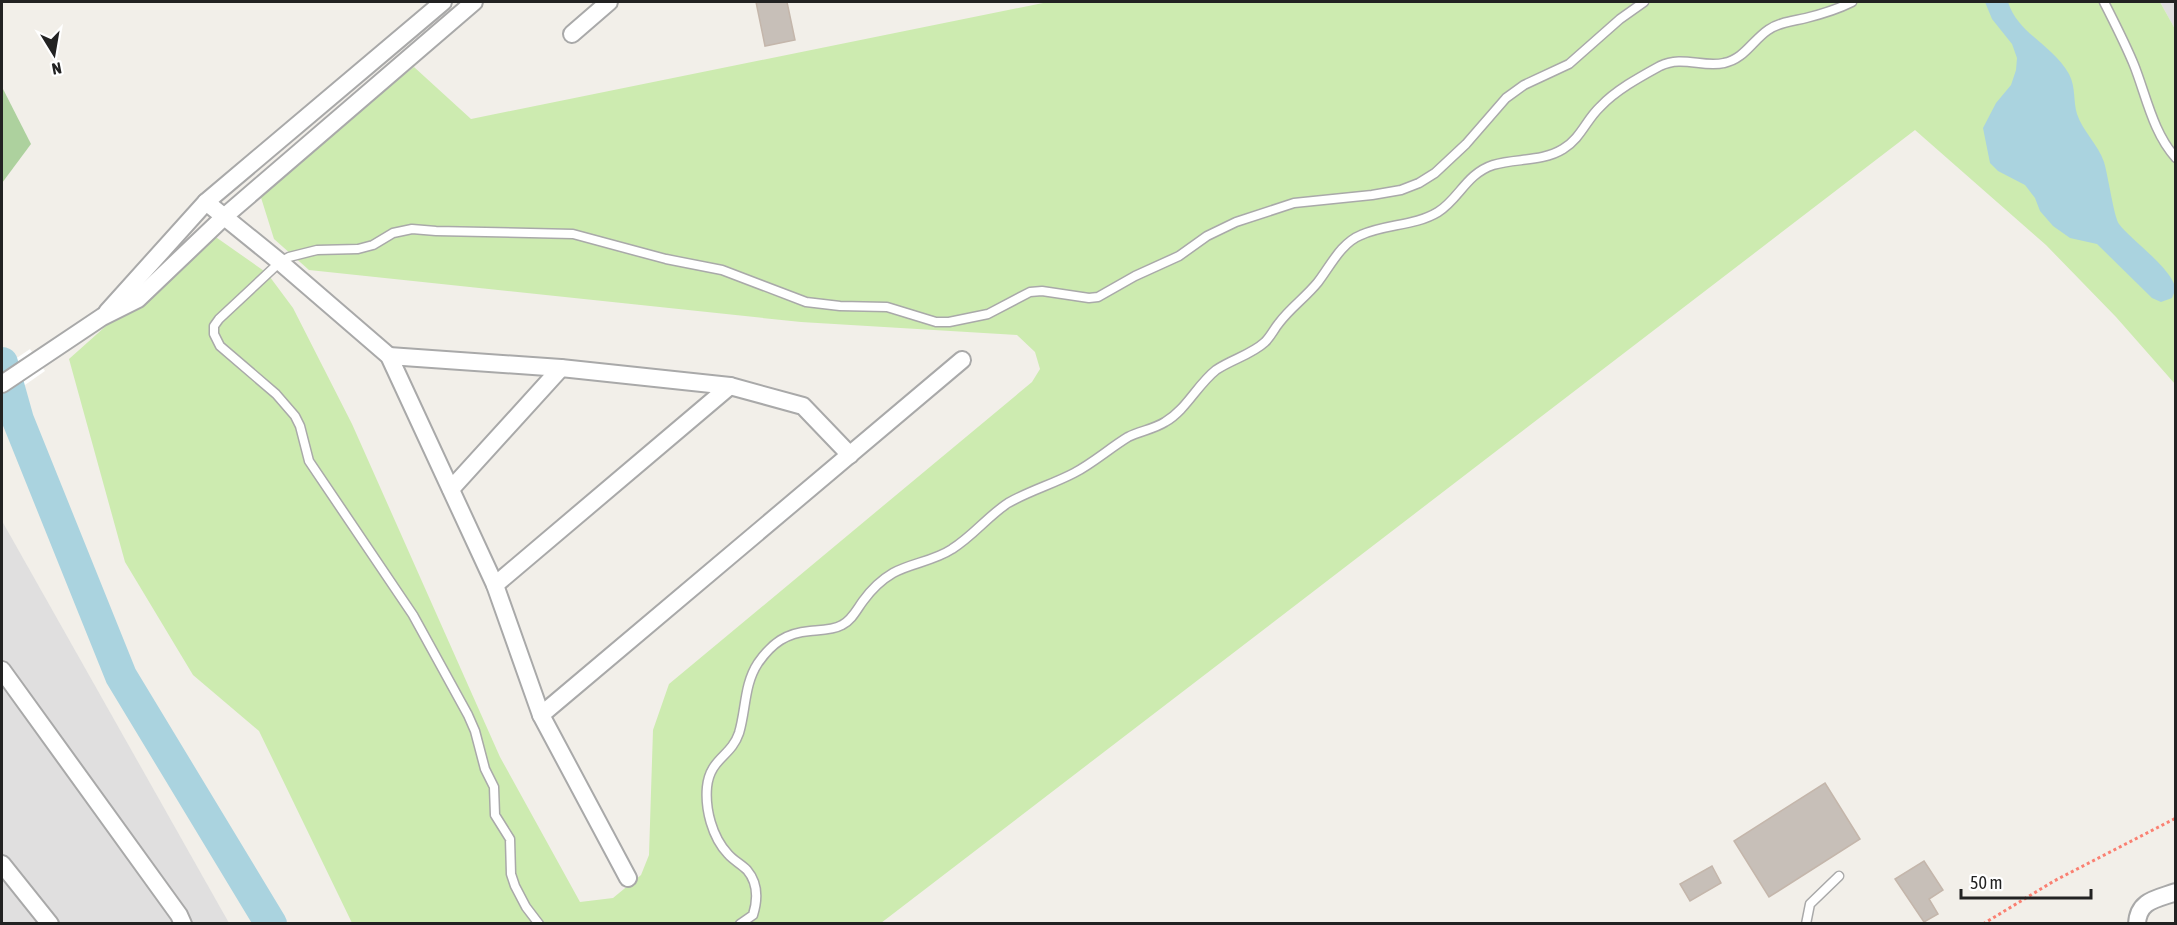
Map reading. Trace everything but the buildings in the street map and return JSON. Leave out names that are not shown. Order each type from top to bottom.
[{"type":"street","points":[[102,317],[206,202],[443,2]]},
{"type":"street","points":[[2,384],[102,317],[138,299],[225,216],[474,2]]},
{"type":"street","points":[[572,34],[609,2]]},
{"type":"street","points":[[206,202],[389,356],[495,585],[541,715],[628,878]]},
{"type":"street","points":[[389,356],[561,368],[730,386],[803,406],[850,455]]},
{"type":"street","points":[[541,715],[962,360]]},
{"type":"street","points":[[451,489],[561,368]]},
{"type":"street","points":[[495,585],[730,386]]},
{"type":"street","points":[[2,669],[172,905],[183,924]]},
{"type":"street","points":[[2,864],[50,924]]},
{"type":"street","points":[[2137,924],[2138,914],[2144,904],[2175,892]]},
{"type":"lane","points":[[539,924],[526,907],[515,886],[510,839],[495,815],[494,788],[485,769],[476,731],[413,615],[309,461],[300,426],[295,416],[276,393],[220,346],[214,334],[214,326],[219,318],[280,262],[303,252],[358,249],[374,245],[393,233],[412,229],[573,234],[666,259],[722,270],[807,302],[840,306],[887,307],[936,322],[949,322],[988,314],[1030,292],[1042,291],[1089,298],[1098,297],[1135,276],[1172,260],[1215,231],[1236,222],[1294,203],[1372,195],[1401,190],[1419,183],[1434,173],[1466,144],[1506,98],[1524,85],[1569,64],[1620,19],[1644,2]]},
{"type":"lane","points":[[740,924],[753,915],[757,892],[755,883],[748,871],[726,853],[713,829],[707,805],[707,785],[713,765],[732,748],[739,734],[749,682],[758,663],[779,640],[796,632],[842,625],[849,620],[879,583],[895,572],[937,558],[954,549],[986,519],[1007,504],[1078,471],[1131,436],[1169,420],[1213,373],[1231,360],[1255,351],[1268,339],[1280,321],[1314,287],[1344,245],[1361,235],[1419,220],[1436,213],[1448,205],[1477,173],[1492,165],[1538,158],[1558,152],[1581,134],[1598,109],[1616,93],[1665,64],[1681,61],[1720,65],[1739,57],[1768,30],[1784,22],[1824,14],[1852,2]]},
{"type":"lane","points":[[2104,2],[2133,64],[2155,123],[2175,158]]},
{"type":"lane","points":[[1806,924],[1810,904],[1839,876]]},
{"type":"path","points":[[1983,924],[2054,881],[2175,818]]},
{"type":"shaded area","points":[[2160,2],[2175,2],[2175,29]]},
{"type":"shaded area","points":[[2,521],[229,923],[2,923]]},
{"type":"green space","points":[[1048,2],[2160,2],[2175,29],[2175,384],[2116,317],[2046,245],[1915,130],[881,923],[352,923],[259,731],[193,675],[125,562],[69,359],[210,233],[267,273],[293,308],[352,424],[500,757],[580,902],[613,898],[641,875],[649,855],[653,730],[669,684],[1032,382],[1040,369],[1035,352],[1017,335],[801,322],[309,270],[274,239],[258,188],[414,67],[471,119]]},
{"type":"green space","points":[[2,87],[31,144],[2,183]]},
{"type":"water","points":[[1985,2],[2008,2],[2019,23],[2054,55],[2069,74],[2073,84],[2077,114],[2104,162],[2117,220],[2168,274],[2175,289],[2172,298],[2161,302],[2152,298],[2097,244],[2070,238],[2053,226],[2040,211],[2035,198],[2025,185],[1998,171],[1990,163],[1983,128],[1996,103],[2011,85],[2017,58],[2012,44],[1992,19]]},
{"type":"pier","points":[[30,349],[45,371],[2,401],[2,368]]},
{"type":"waterway","points":[[2,363],[18,420],[121,676],[271,924]]}]
